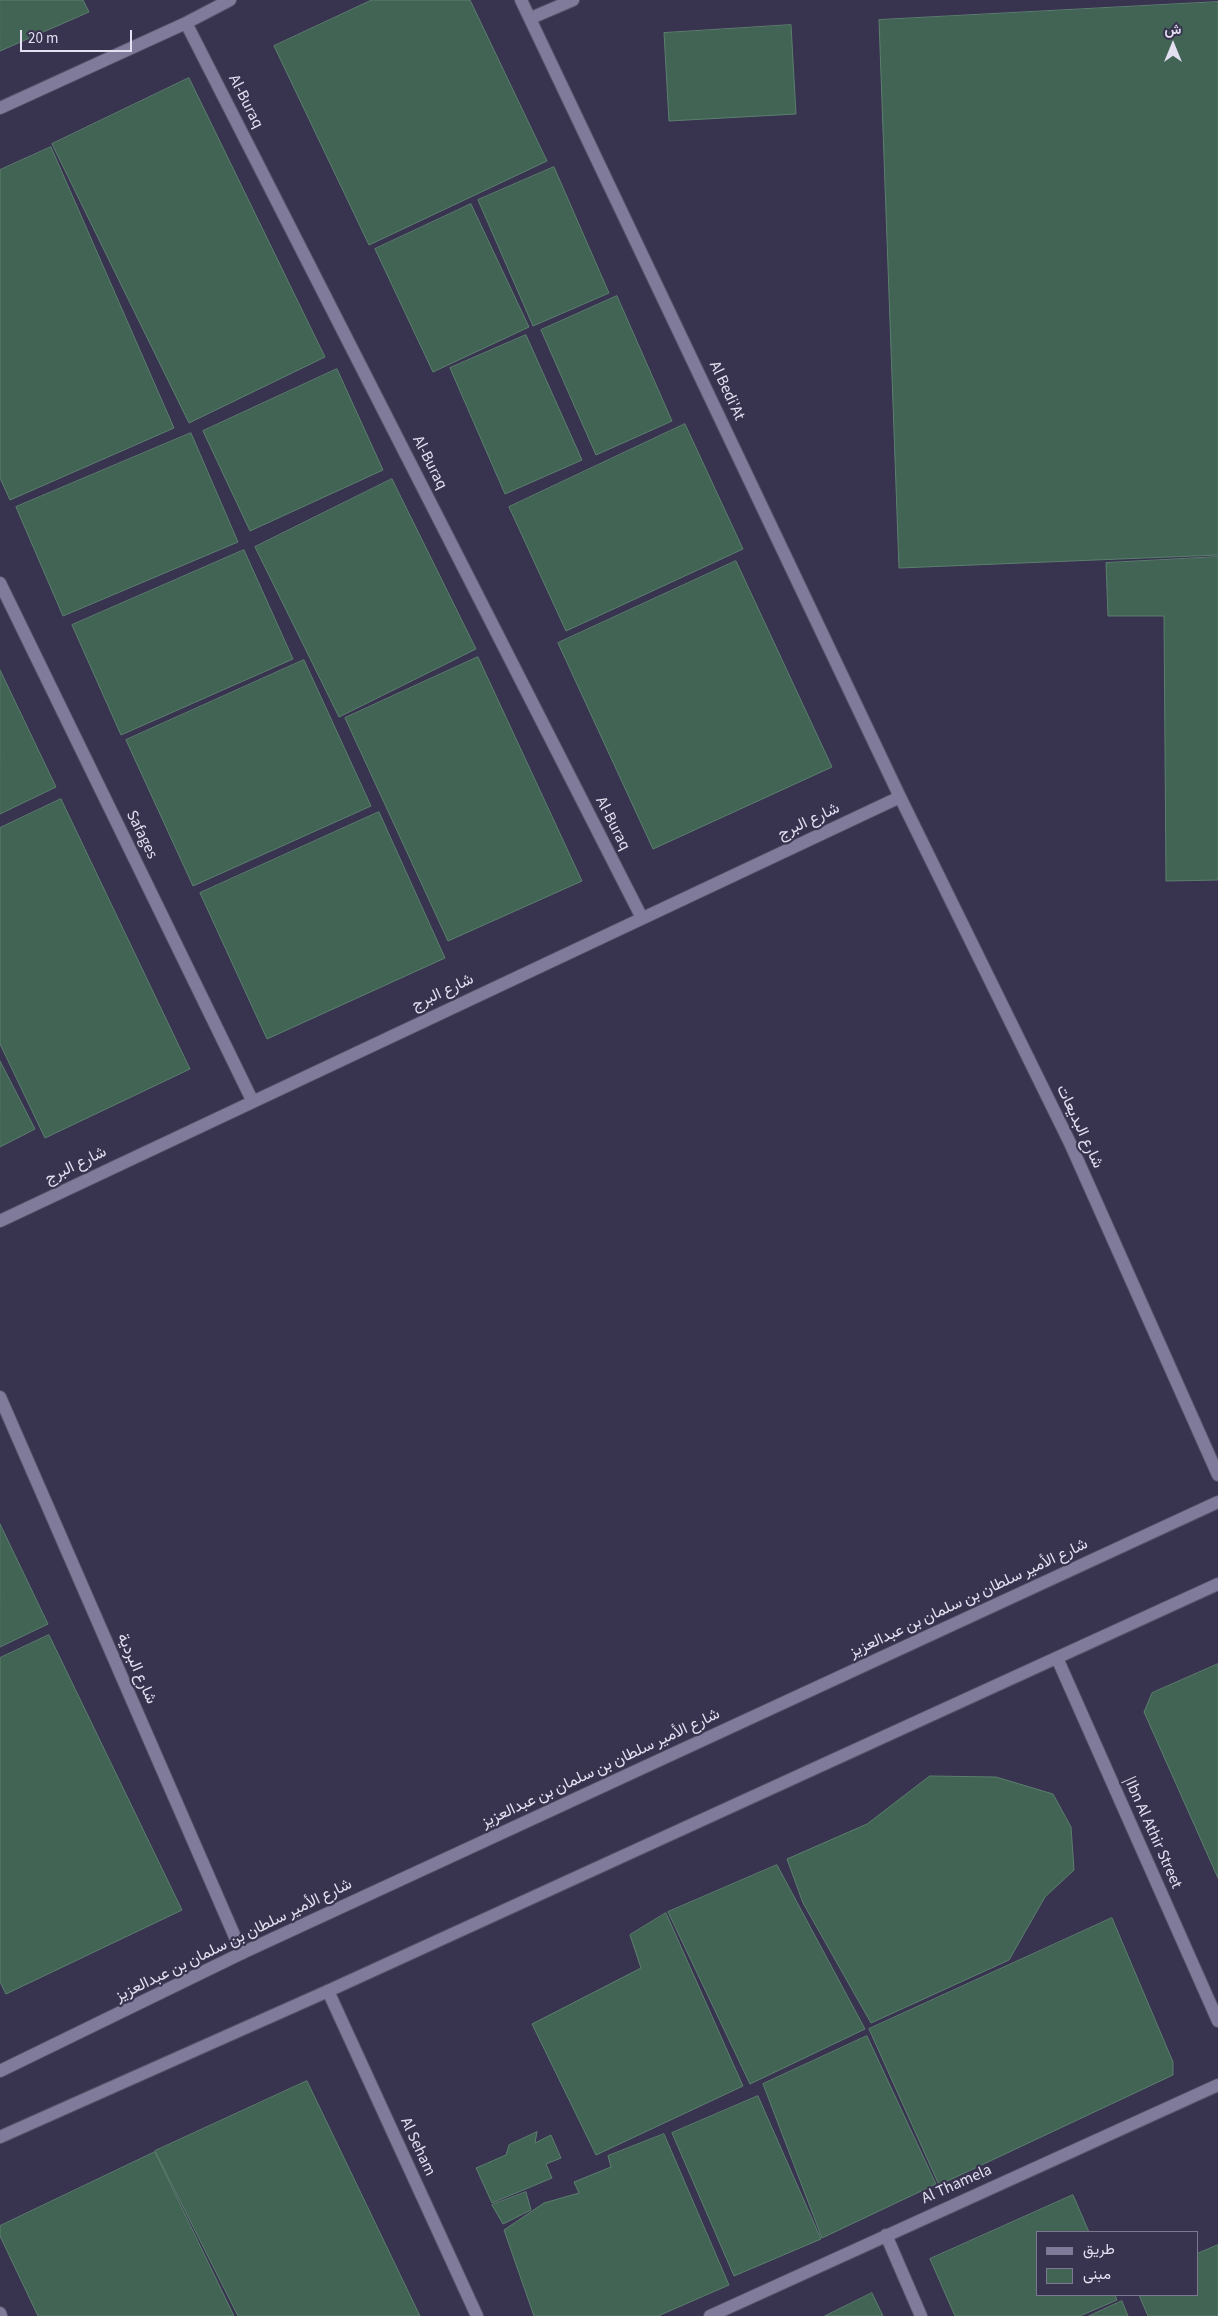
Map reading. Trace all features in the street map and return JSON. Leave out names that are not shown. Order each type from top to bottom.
[{"type":"street","points":[[0,108],[186,23],[230,0]]},
{"type":"street","name":"Al Bedi'At","points":[[521,0],[900,797]]},
{"type":"street","points":[[531,18],[573,0]]},
{"type":"street","name":"Al-Buraq","points":[[186,23],[642,918]]},
{"type":"street","name":"Safages","points":[[0,583],[252,1100]]},
{"type":"street","name":"شارع البرج","points":[[0,1221],[252,1100],[900,797]]},
{"type":"street","name":"شارع البديعات","points":[[900,797],[1070,1143],[1218,1475]]},
{"type":"street","name":"شارع البردية","points":[[0,1398],[242,1953]]},
{"type":"street","name":"شارع الأمير سلطان بن سلمان بن عبدالعزيز","points":[[0,2071],[242,1953],[1218,1502]]},
{"type":"street","points":[[0,2137],[328,1991],[1218,1584]]},
{"type":"street","name":"|Ibn Al Athir Street","points":[[1057,1658],[1218,2021]]},
{"type":"street","name":"Al Seham","points":[[328,1991],[477,2316]]},
{"type":"street","name":"Al Thamela","points":[[710,2316],[1218,2085]]},
{"type":"street","points":[[886,2235],[921,2316]]},
{"type":"building","points":[[0,0],[83,0],[89,12],[0,51]]},
{"type":"building","points":[[372,0],[470,0],[547,161],[369,245],[274,46]]},
{"type":"building","points":[[1218,2],[1218,555],[899,568],[879,20]]},
{"type":"building","points":[[791,25],[796,114],[669,121],[664,33]]},
{"type":"building","points":[[189,78],[325,357],[189,423],[52,144]]},
{"type":"building","points":[[51,147],[174,428],[10,500],[0,478],[0,170]]},
{"type":"building","points":[[554,167],[609,293],[533,326],[478,200]]},
{"type":"building","points":[[471,204],[529,327],[433,372],[375,249]]},
{"type":"building","points":[[617,296],[672,421],[596,455],[541,330]]},
{"type":"building","points":[[526,335],[582,460],[505,494],[450,368]]},
{"type":"building","points":[[337,369],[383,470],[250,531],[203,431]]},
{"type":"building","points":[[685,424],[743,549],[566,631],[509,507]]},
{"type":"building","points":[[191,433],[238,542],[63,616],[16,507]]},
{"type":"building","points":[[392,479],[476,649],[339,717],[255,547]]},
{"type":"building","points":[[244,550],[293,659],[121,735],[72,625]]},
{"type":"building","points":[[1218,557],[1218,880],[1166,881],[1164,616],[1108,616],[1106,563]]},
{"type":"building","points":[[736,561],[832,767],[653,849],[558,643]]},
{"type":"building","points":[[478,657],[582,881],[448,941],[345,718]]},
{"type":"building","points":[[304,660],[371,806],[193,886],[126,740]]},
{"type":"building","points":[[0,670],[56,787],[0,814]]},
{"type":"building","points":[[61,799],[190,1069],[45,1138],[0,1044],[0,828]]},
{"type":"building","points":[[379,812],[445,958],[267,1039],[200,893]]},
{"type":"building","points":[[0,1061],[35,1129],[0,1147]]},
{"type":"building","points":[[0,1524],[48,1624],[0,1647]]},
{"type":"building","points":[[49,1635],[182,1910],[6,1994],[0,1982],[0,1658]]},
{"type":"building","points":[[1218,1664],[1218,1878],[1144,1712],[1152,1693]]},
{"type":"building","points":[[930,1776],[996,1777],[1053,1794],[1071,1827],[1074,1870],[1045,1897],[1009,1960],[871,2023],[803,1903],[787,1859],[867,1824]]},
{"type":"building","points":[[777,1865],[865,2029],[750,2084],[668,1912]]},
{"type":"building","points":[[666,1913],[743,2086],[596,2155],[532,2024],[641,1968],[630,1935]]},
{"type":"building","points":[[1112,1918],[1173,2062],[1173,2075],[939,2185],[869,2029]]},
{"type":"building","points":[[867,2036],[936,2184],[822,2238],[763,2084]]},
{"type":"building","points":[[307,2081],[420,2316],[238,2316],[155,2151]]},
{"type":"building","points":[[758,2096],[821,2239],[734,2276],[672,2133]]},
{"type":"building","points":[[537,2132],[535,2143],[551,2135],[561,2158],[546,2164],[552,2178],[492,2203],[476,2168],[506,2155],[509,2145]]},
{"type":"building","points":[[664,2134],[729,2285],[658,2316],[534,2316],[504,2230],[544,2203],[579,2193],[574,2182],[611,2167],[608,2156]]},
{"type":"building","points":[[155,2152],[234,2316],[38,2316],[0,2236],[0,2226]]},
{"type":"building","points":[[526,2192],[531,2210],[503,2224],[492,2205]]},
{"type":"building","points":[[1073,2195],[1089,2231],[1036,2231],[1036,2296],[1115,2296],[1117,2300],[1080,2316],[955,2316],[930,2259]]},
{"type":"building","points":[[1218,2245],[1218,2316],[1148,2316],[1139,2296],[1198,2296],[1198,2254]]},
{"type":"building","points":[[872,2293],[883,2316],[825,2316]]},
{"type":"building","points":[[1122,2301],[1128,2316],[1089,2316]]}]
